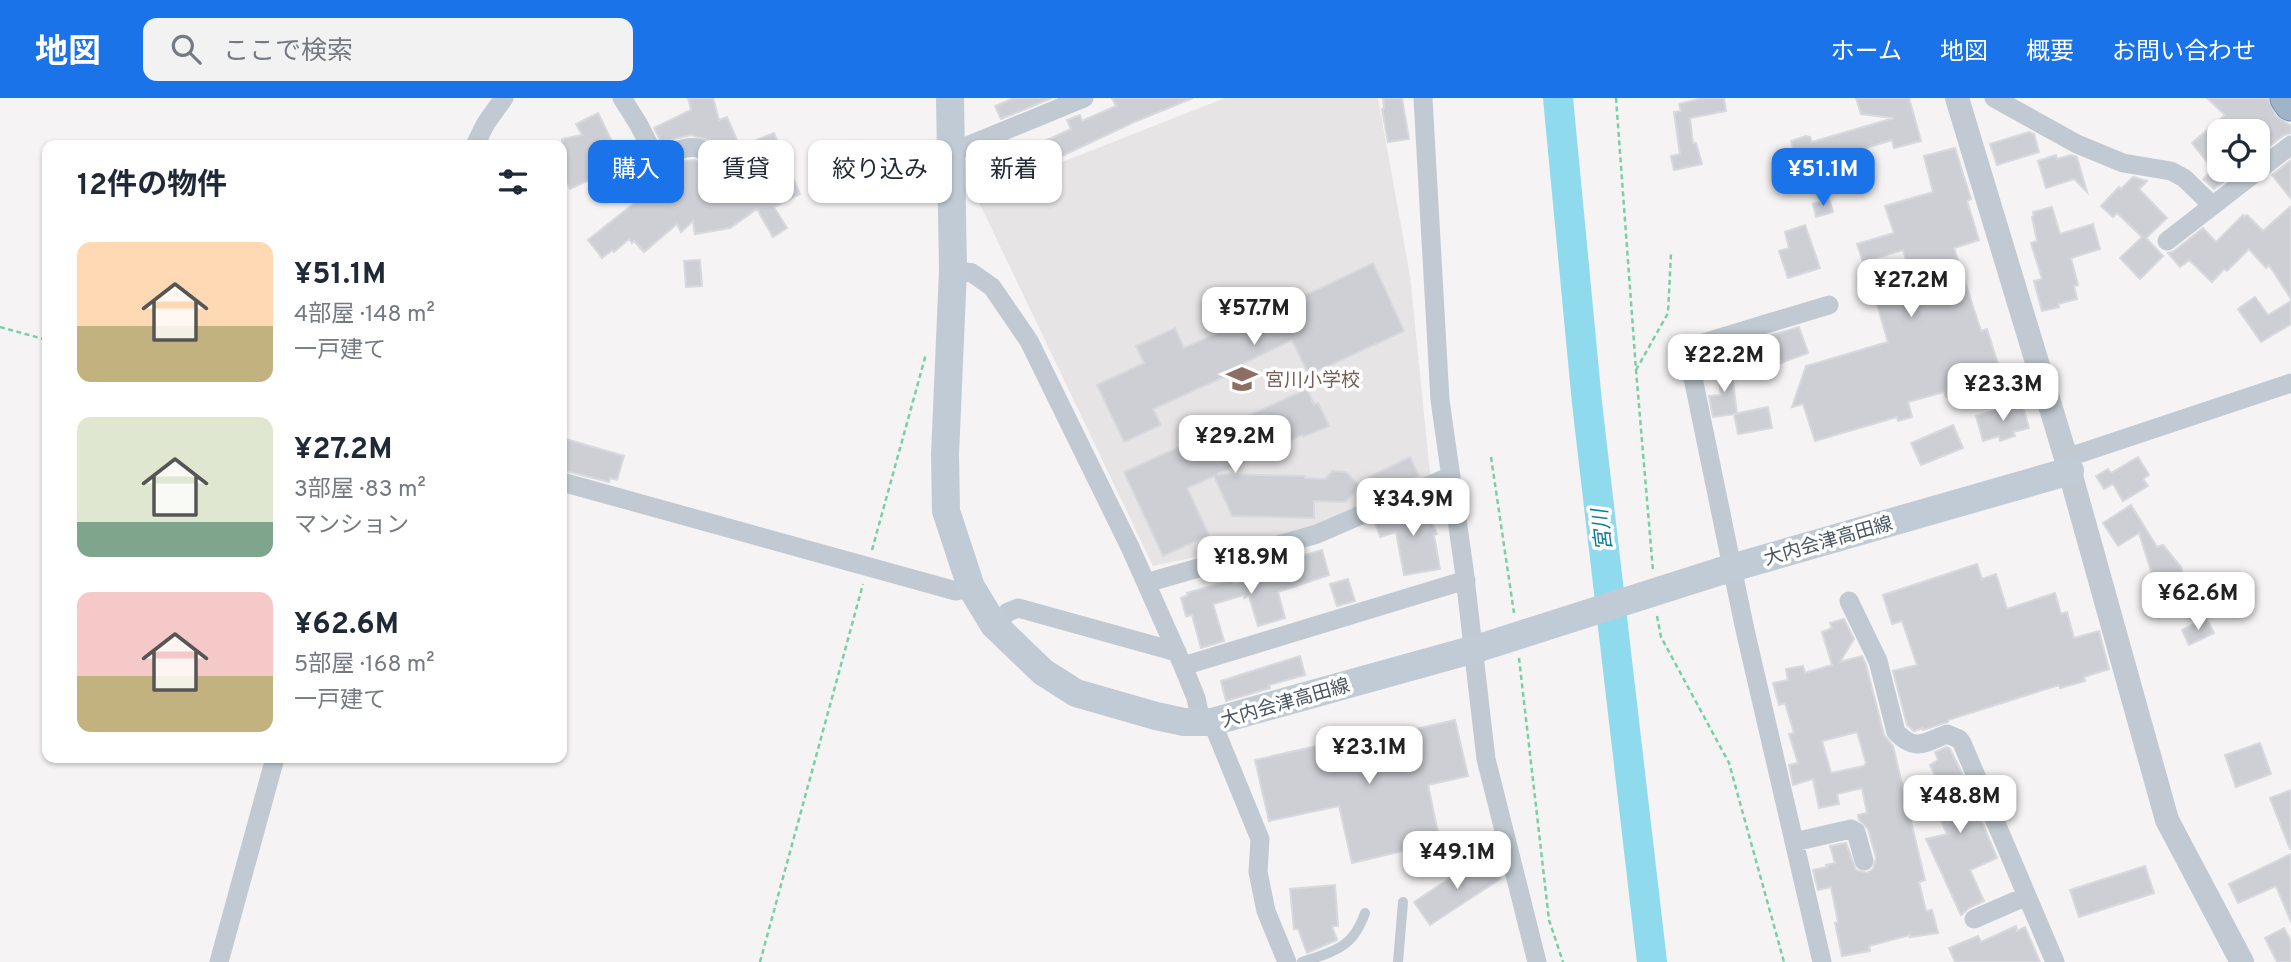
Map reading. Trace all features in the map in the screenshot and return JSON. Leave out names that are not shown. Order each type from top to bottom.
[{"type":"highway","points":[[2287,98],[2291,104]]},
{"type":"main road","name":"大内会津高田線","points":[[950,98],[950,140]]},
{"type":"main road","name":"大内会津高田線","points":[[951,203],[953,270],[945,455],[946,511],[971,587],[994,625],[1043,672],[1076,694],[1156,716],[1207,722],[1478,648],[2068,464]]},
{"type":"street","points":[[478,140],[504,98]]},
{"type":"street","points":[[622,98],[655,157],[688,146],[698,148]]},
{"type":"street","points":[[952,152],[1084,98]]},
{"type":"street","points":[[1423,98],[1440,400],[1478,648],[1486,759],[1537,962]]},
{"type":"street","points":[[1994,98],[2087,148],[2123,163],[2171,171],[2184,178],[2212,205]]},
{"type":"street","points":[[1960,100],[2068,464],[2167,820],[2242,962]]},
{"type":"street","points":[[2166,241],[2291,145]]},
{"type":"street","points":[[953,270],[972,273],[992,287],[1029,341],[1146,583],[1260,839],[1258,872],[1266,911],[1287,962]]},
{"type":"street","points":[[1822,962],[1748,643],[1727,570],[1693,378],[1693,346],[1829,305]]},
{"type":"street","points":[[2068,464],[2291,383]]},
{"type":"street","points":[[1146,583],[1317,534],[1451,476]]},
{"type":"street","points":[[567,483],[956,591],[971,587]]},
{"type":"street","points":[[994,625],[1007,612],[1018,608],[1180,659],[1466,580]]},
{"type":"street","points":[[1849,601],[1878,660],[1896,732],[1904,741],[1912,744],[1920,745],[1947,734],[1962,743],[2055,962]]},
{"type":"street","points":[[219,962],[274,763]]},
{"type":"street","points":[[1794,842],[1851,829],[1856,832],[1864,861]]},
{"type":"street","points":[[1974,919],[2027,896]]},
{"type":"lane","points":[[1398,962],[1403,902]]},
{"type":"lane","points":[[1302,962],[1346,945],[1360,928],[1365,913]]},
{"type":"path","points":[[1616,98],[1654,579]]},
{"type":"path","points":[[1636,370],[1668,313],[1671,253]]},
{"type":"path","points":[[0,327],[42,339]]},
{"type":"path","points":[[760,962],[927,351]]},
{"type":"path","points":[[1491,457],[1514,615]]},
{"type":"path","points":[[1657,605],[1661,637],[1729,764],[1784,962]]},
{"type":"path","points":[[1518,656],[1549,920],[1563,962]]},
{"type":"shaded area","name":"宮川小学校","points":[[1225,98],[1378,98],[1410,276],[1431,483],[1316,532],[1153,566],[979,203],[1062,203],[1062,162]]},
{"type":"building","points":[[688,98],[713,98],[719,120],[727,117],[737,140],[708,140],[691,135],[660,140],[654,128],[691,110]]},
{"type":"building","points":[[1014,98],[1052,98],[1001,119],[995,106]]},
{"type":"building","points":[[1112,98],[1193,98],[1062,156],[1062,140],[1047,140],[1071,129],[1067,120],[1080,115],[1082,121],[1116,106]]},
{"type":"building","points":[[1383,98],[1402,98],[1409,139],[1388,142],[1382,109]]},
{"type":"building","points":[[1703,98],[1724,98],[1726,111],[1690,118],[1693,143],[1696,143],[1702,164],[1674,170],[1671,156],[1680,154],[1674,112],[1681,111],[1679,104]]},
{"type":"building","points":[[1856,98],[1909,98],[1921,141],[1894,148],[1892,140],[1866,148],[1869,160],[1836,170],[1831,151],[1797,161],[1791,141],[1806,136],[1810,137],[1812,142],[1894,118],[1861,114]]},
{"type":"building","points":[[2207,98],[2268,98],[2275,115],[2291,126],[2291,133],[2270,146],[2270,119],[2220,119],[2225,115]]},
{"type":"building","points":[[598,113],[611,140],[588,140],[588,180],[570,189],[567,183],[567,140],[562,139],[582,135],[576,124]]},
{"type":"building","points":[[2207,130],[2207,162],[2192,143]]},
{"type":"building","points":[[2029,132],[2034,134],[2039,152],[1997,165],[1990,144]]},
{"type":"building","points":[[774,133],[777,140],[757,140]]},
{"type":"building","points":[[1955,148],[1971,199],[1967,201],[1979,240],[1954,248],[1981,331],[1987,329],[2001,374],[1994,376],[1995,383],[1946,397],[1944,392],[1908,402],[1912,417],[1898,421],[1897,417],[1815,441],[1803,404],[1792,407],[1806,366],[1888,342],[1873,291],[1912,279],[1903,250],[1863,262],[1857,244],[1894,233],[1885,206],[1933,192],[1924,156]]},
{"type":"building","points":[[2056,155],[2057,159],[2071,155],[2077,157],[2087,192],[2074,179],[2046,188],[2038,161]]},
{"type":"building","points":[[2291,160],[2291,199],[2272,175]]},
{"type":"building","points":[[684,161],[698,162],[698,203],[782,203],[774,207],[787,228],[773,237],[757,209],[730,228],[695,234],[693,221],[681,232],[677,224],[644,252],[629,239],[602,258],[588,240],[634,203],[684,203]]},
{"type":"building","points":[[2207,175],[2207,182],[2223,182],[2214,189],[2203,179]]},
{"type":"building","points":[[2133,177],[2147,181],[2139,189],[2167,218],[2146,238],[2163,256],[2140,279],[2120,258],[2142,237],[2117,213],[2113,217],[2101,206]]},
{"type":"building","points":[[794,180],[800,194],[794,197]]},
{"type":"building","points":[[1829,199],[1833,212],[1816,217],[1813,204]]},
{"type":"building","points":[[2291,206],[2291,299],[2269,265],[2266,268],[2249,249],[2212,282],[2189,260],[2180,267],[2168,253],[2203,228],[2216,242],[2243,215],[2247,215],[2263,231]]},
{"type":"building","points":[[2052,207],[2060,234],[2093,224],[2100,249],[2071,258],[2078,285],[2074,286],[2077,299],[2042,311],[2034,281],[2042,279],[2031,243],[2037,241],[2032,217],[2033,212]]},
{"type":"building","points":[[1805,225],[1820,268],[1788,278],[1779,251],[1789,248],[1785,232]]},
{"type":"building","points":[[700,260],[702,286],[686,287],[684,261]]},
{"type":"building","points":[[1373,263],[1404,331],[1309,375],[1292,340],[1244,363],[1246,367],[1153,409],[1161,425],[1124,442],[1097,385],[1144,363],[1136,346],[1175,328],[1184,348],[1269,310],[1270,312]]},
{"type":"building","points":[[2255,297],[2268,315],[2291,301],[2291,324],[2261,342],[2238,309]]},
{"type":"building","points":[[1799,327],[1808,353],[1781,363],[1772,335]]},
{"type":"building","points":[[1731,365],[1737,414],[1713,417],[1709,396],[1721,395],[1717,366]]},
{"type":"building","points":[[1307,389],[1314,405],[1318,403],[1329,426],[1303,437],[1302,435],[1217,474],[1325,479],[1333,471],[1346,472],[1361,487],[1345,502],[1314,501],[1314,518],[1232,516],[1214,476],[1187,488],[1209,535],[1163,556],[1124,472]]},
{"type":"building","points":[[2022,403],[2029,428],[2013,432],[2015,436],[2000,441],[1999,436],[1983,441],[1976,416]]},
{"type":"building","points":[[1768,407],[1772,428],[1738,434],[1734,414]]},
{"type":"building","points":[[1953,425],[1963,448],[1921,465],[1911,443]]},
{"type":"building","points":[[567,439],[624,456],[617,480],[610,478],[609,482],[567,471]]},
{"type":"building","points":[[1410,457],[1419,476],[1377,495],[1369,477]]},
{"type":"building","points":[[2138,457],[2149,475],[2143,479],[2148,486],[2123,501],[2113,484],[2104,489],[2096,476],[2108,469],[2111,473]]},
{"type":"building","points":[[1423,501],[1437,534],[1434,535],[1440,569],[1404,575],[1396,532],[1380,537],[1375,522]]},
{"type":"building","points":[[2131,505],[2157,547],[2163,545],[2181,567],[2184,579],[2156,587],[2139,533],[2118,546],[2103,523]]},
{"type":"building","points":[[1322,550],[1329,575],[1278,592],[1285,618],[1258,626],[1249,596],[1244,598],[1244,595],[1213,604],[1224,641],[1201,648],[1192,615],[1186,616],[1181,598],[1188,595],[1187,593],[1233,580],[1234,584],[1272,573],[1303,560],[1302,556]]},
{"type":"building","points":[[1977,564],[1982,579],[1996,574],[2007,609],[2055,593],[2061,614],[2067,612],[2074,638],[2099,631],[2109,669],[2084,677],[2085,681],[2060,688],[2059,685],[1914,731],[1907,725],[1893,671],[1917,665],[1902,621],[1892,624],[1883,595]]},
{"type":"building","points":[[1348,579],[1355,601],[1337,606],[1330,584]]},
{"type":"building","points":[[2206,618],[2214,633],[2189,645],[2182,630]]},
{"type":"building","points":[[1844,619],[1854,639],[1840,662],[1862,656],[1866,665],[1884,735],[1893,746],[1925,880],[1919,882],[1926,911],[1932,910],[1938,933],[1910,935],[1869,946],[1870,951],[1842,956],[1831,887],[1818,890],[1813,870],[1835,863],[1830,846],[1846,843],[1856,870],[1867,873],[1873,869],[1876,858],[1868,829],[1858,815],[1867,813],[1862,788],[1837,794],[1839,804],[1819,808],[1813,779],[1793,785],[1789,765],[1798,763],[1789,734],[1794,733],[1785,703],[1779,705],[1773,683],[1788,680],[1786,669],[1803,666],[1805,673],[1832,665],[1822,632],[1832,628],[1830,623]],"holes":[[[1857,732],[1866,763],[1864,766],[1831,773],[1822,741]]]},
{"type":"building","points":[[1300,656],[1305,675],[1226,701],[1221,681]]},
{"type":"building","points":[[1455,720],[1468,776],[1428,785],[1440,842],[1352,863],[1339,806],[1269,821],[1255,760],[1402,727],[1403,732]]},
{"type":"building","points":[[2260,743],[2271,774],[2236,787],[2225,755]]},
{"type":"building","points":[[1947,747],[1960,769],[1997,858],[1970,870],[1984,901],[1961,915],[1926,839],[1947,834],[1940,818],[1953,811],[1930,765],[1938,760],[1935,752]]},
{"type":"building","points":[[2291,790],[2291,849],[2290,849],[2270,798]]},
{"type":"building","points":[[2291,854],[2291,922],[2276,886],[2238,903],[2229,884]]},
{"type":"building","points":[[1486,858],[1500,879],[1430,925],[1414,902],[1473,863],[1474,865]]},
{"type":"building","points":[[2145,866],[2154,893],[2079,917],[2070,890]]},
{"type":"building","points":[[1335,885],[1338,926],[1332,926],[1337,940],[1307,953],[1298,929],[1294,929],[1290,889]]},
{"type":"building","points":[[2016,926],[2017,931],[2025,927],[2040,962],[1955,962],[1949,948],[1978,936],[1981,942]]},
{"type":"building","points":[[2284,928],[2291,941],[2291,962],[2277,962],[2265,938]]},
{"type":"waterway","name":"宮川","points":[[1558,98],[1587,403],[1652,962]]},
{"type":"place","name":"宮川小学校","points":[[1242,379]]}]
